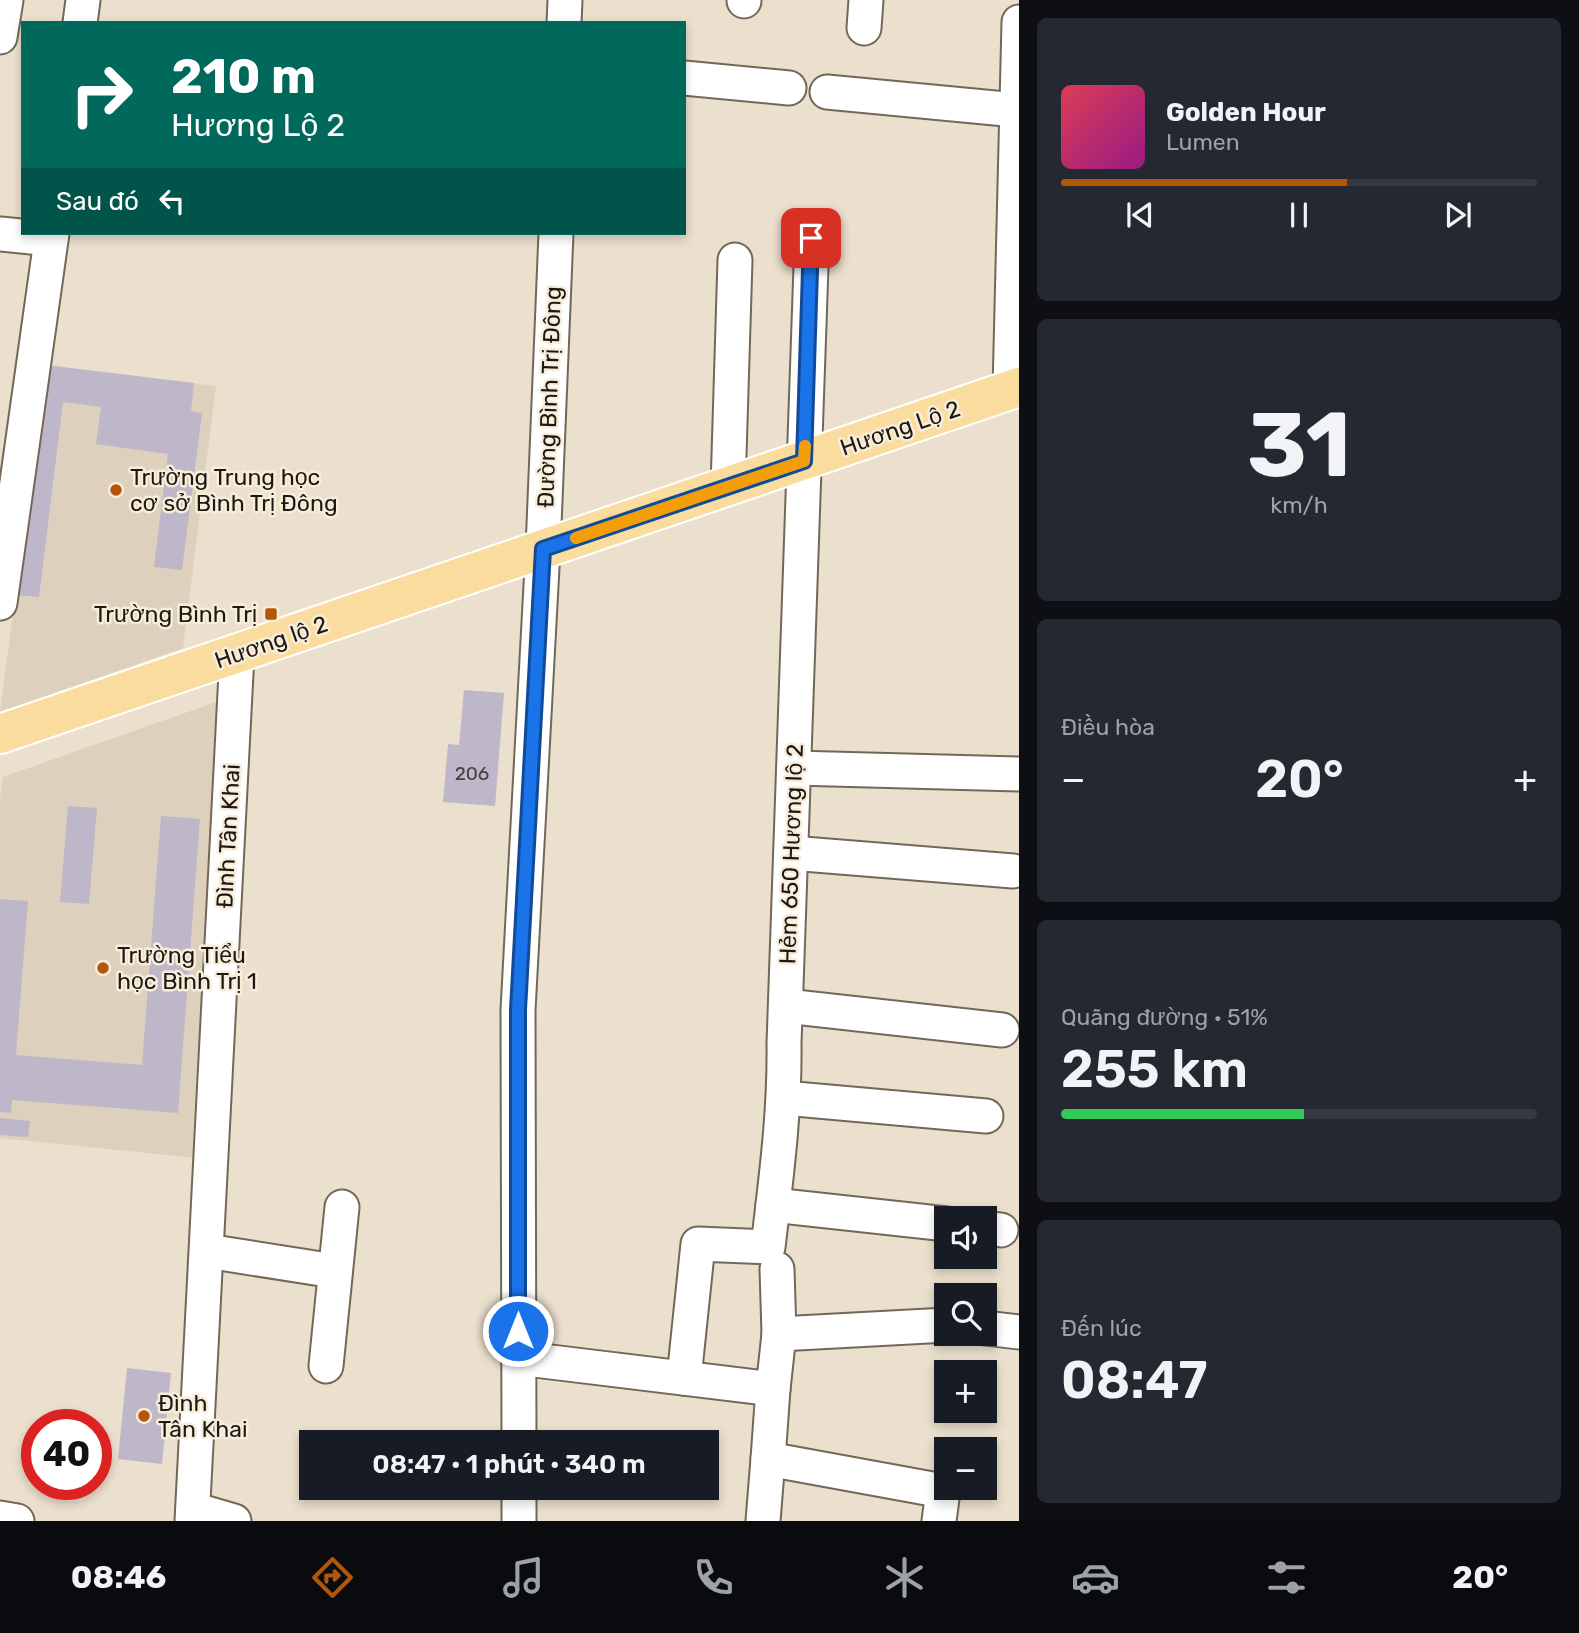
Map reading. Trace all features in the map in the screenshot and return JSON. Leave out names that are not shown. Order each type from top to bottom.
[{"type":"main road","name":"Hương Lộ 2","points":[[543,549],[1015,388]]},
{"type":"main road","name":"Hương lộ 2","points":[[0,734],[543,549]]},
{"type":"street","points":[[0,37],[6,0]]},
{"type":"street","points":[[80,21],[83,0]]},
{"type":"street","points":[[564,21],[565,0]]},
{"type":"street","points":[[1015,388],[1019,22]]},
{"type":"street","points":[[686,78],[789,88]]},
{"type":"street","points":[[827,92],[1016,110]]},
{"type":"street","points":[[0,234],[21,235]]},
{"type":"street","points":[[0,603],[51,236],[26,235]]},
{"type":"street","name":"Đường Bình Trị Đông","points":[[519,1430],[518,1010],[543,549],[555,235]]},
{"type":"street","name":"Hẻm 650 Hương lộ 2","points":[[763,1521],[779,1334],[773,1258],[773,1205],[785,1098],[811,238]]},
{"type":"street","points":[[728,488],[734,260]]},
{"type":"street","name":"Đình Tân Khai","points":[[193,1515],[237,654]]},
{"type":"street","points":[[794,768],[1019,774]]},
{"type":"street","points":[[791,853],[1013,871]]},
{"type":"street","points":[[786,1006],[1002,1030]]},
{"type":"street","points":[[785,1098],[986,1116]]},
{"type":"street","points":[[773,1205],[934,1223]]},
{"type":"street","points":[[326,1366],[342,1207]]},
{"type":"street","points":[[684,1378],[698,1244],[773,1258]]},
{"type":"street","points":[[207,1251],[334,1270]]},
{"type":"street","points":[[779,1334],[934,1326]]},
{"type":"street","points":[[997,1329],[1019,1332]]},
{"type":"street","points":[[518,1358],[773,1389]]},
{"type":"street","points":[[768,1459],[943,1491],[939,1521]]},
{"type":"street","points":[[519,1500],[519,1521]]},
{"type":"street","points":[[193,1515],[234,1521]]},
{"type":"street","points":[[0,1518],[17,1521]]},
{"type":"shaded area","name":"Trường Trung học cơ sở Bình Trị Đông","points":[[46,365],[216,386],[183,648],[0,712]]},
{"type":"shaded area","name":"Trường Tiểu học Bình Trị 1","points":[[222,700],[196,1158],[0,1138],[0,799],[3,777]]},
{"type":"building","points":[[46,365],[194,383],[191,411],[202,413],[182,570],[154,567],[168,454],[96,444],[101,407],[63,402],[39,597],[17,595]]},
{"type":"building","points":[[464,690],[504,693],[495,806],[443,802],[448,744],[459,745]]},
{"type":"building","points":[[68,806],[97,808],[89,904],[60,902]]},
{"type":"building","points":[[161,816],[200,819],[178,1113],[12,1100],[11,1113],[0,1112],[0,899],[28,901],[16,1055],[142,1065]]},
{"type":"building","points":[[0,1118],[30,1121],[28,1137],[0,1135]]},
{"type":"building","name":"Đình Tân Khai","points":[[127,1368],[171,1373],[162,1464],[118,1459]]},
{"type":"slow traffic","points":[[576,538],[804,461],[805,446]]},
{"type":"place","name":"Trường Trung học cơ sở Bình Trị Đông","points":[[116,490]]},
{"type":"place","name":"Trường Bình Trị","points":[[271,614]]},
{"type":"place","name":"Trường Tiểu học Bình Trị 1","points":[[103,968]]},
{"type":"place","name":"Đình Tân Khai","points":[[144,1416]]},
{"type":"route","points":[[518,1331],[518,1010],[543,549],[804,461],[811,238]]}]
